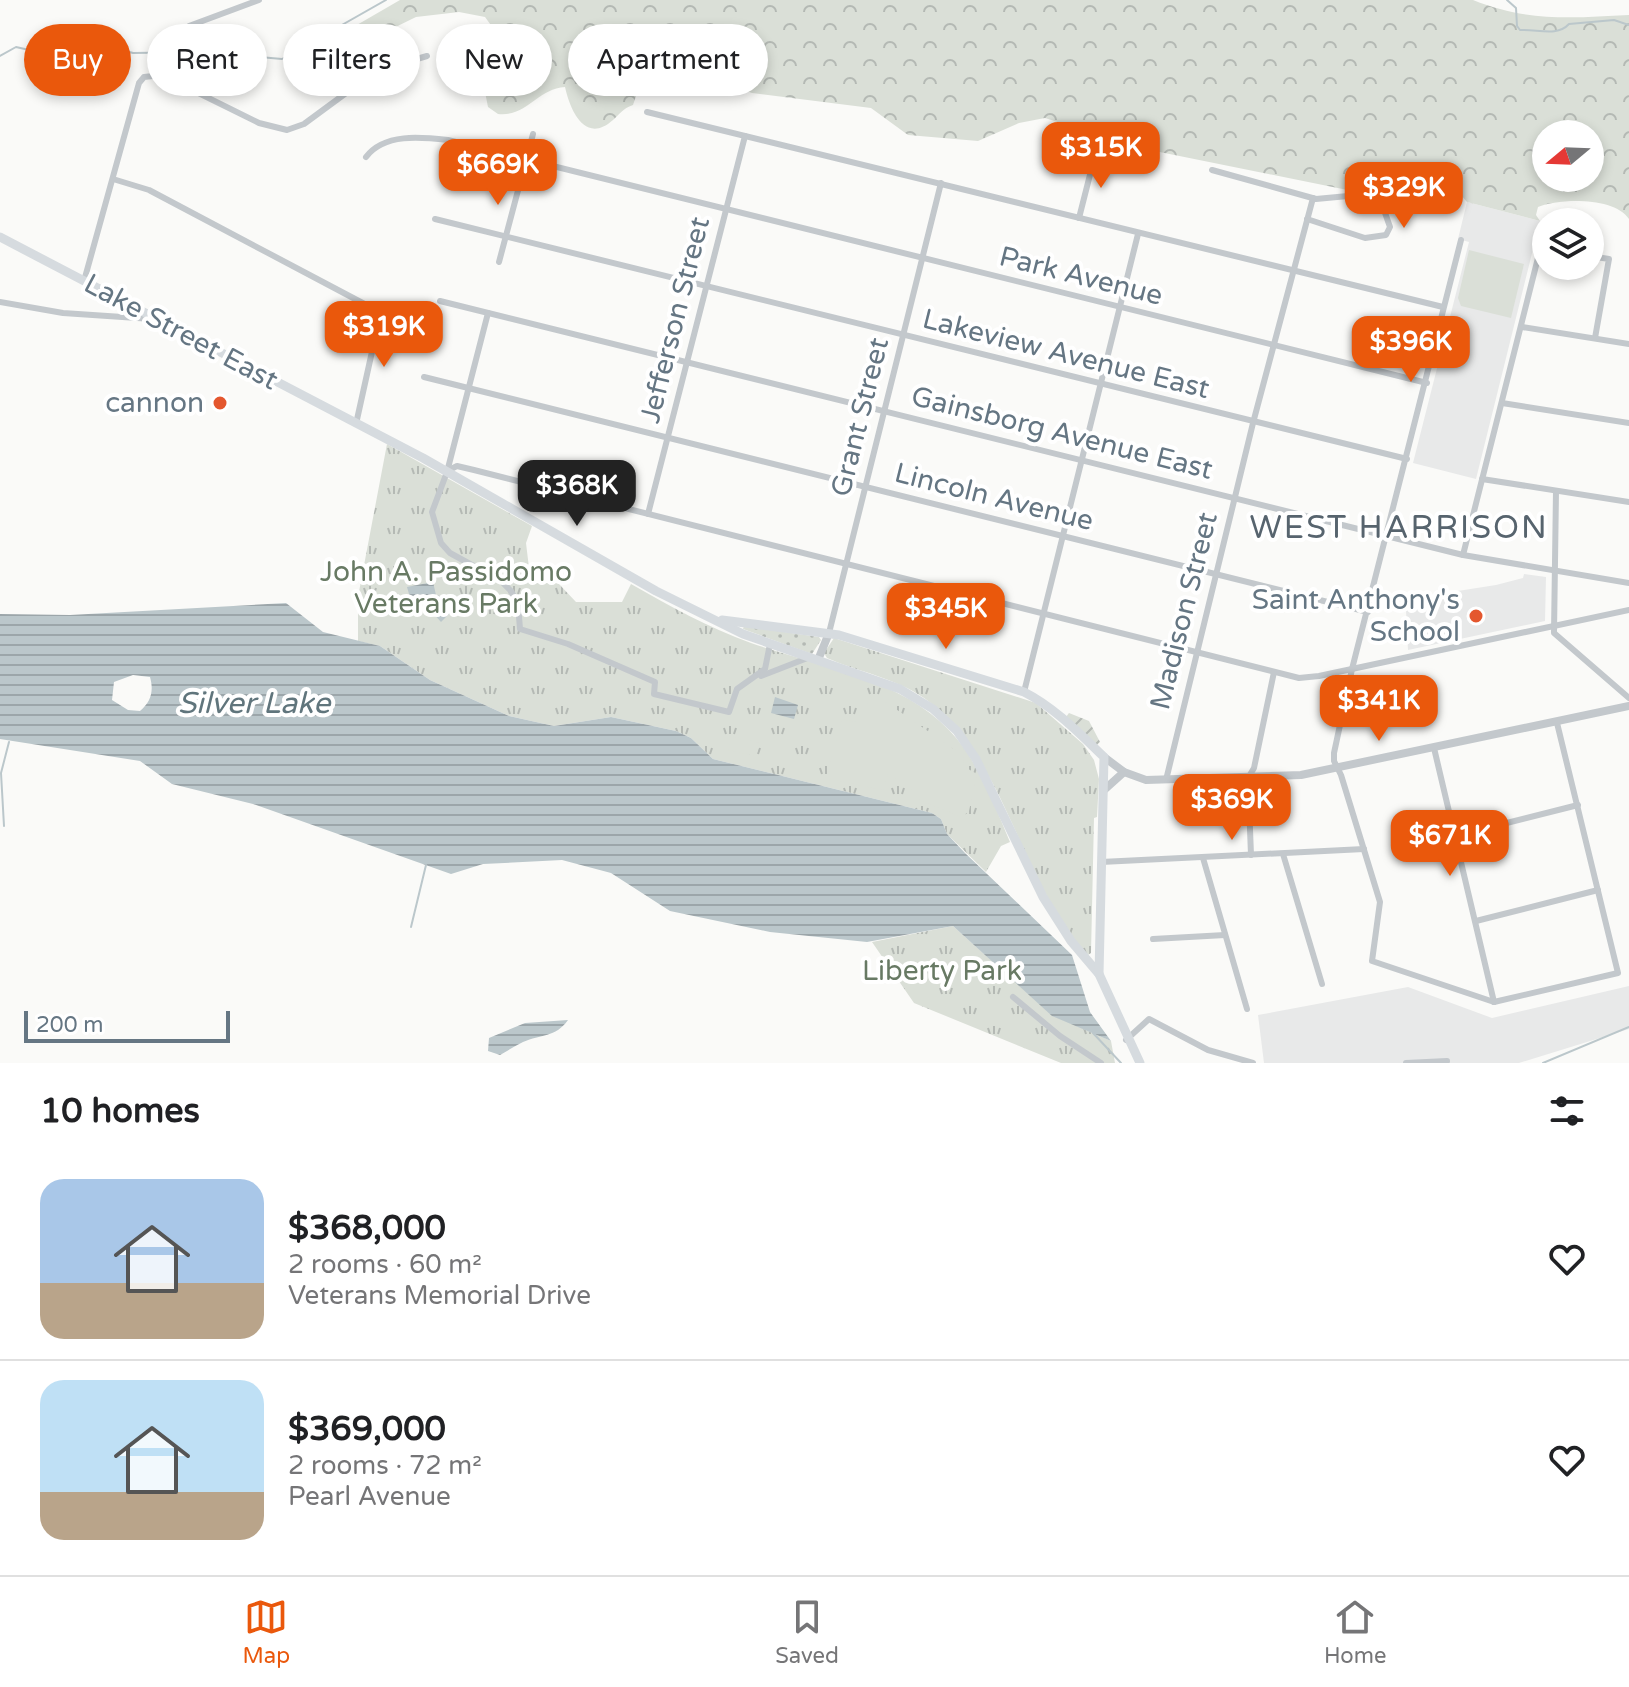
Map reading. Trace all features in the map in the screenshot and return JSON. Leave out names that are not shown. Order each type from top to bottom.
[{"type":"main road","name":"Lake Street East","points":[[0,237],[447,472],[656,591],[770,644],[900,689],[933,709],[957,731],[986,778],[1053,914],[1099,974]]},
{"type":"main road","points":[[716,620],[829,633],[1024,692],[1040,700],[1104,757],[1099,974],[1126,1040],[1140,1063]]},
{"type":"street","points":[[194,24],[259,0]]},
{"type":"street","points":[[84,281],[139,83],[144,77],[162,75],[259,123],[287,130],[304,124],[376,71],[427,56]]},
{"type":"street","points":[[647,112],[1443,307]]},
{"type":"street","points":[[499,262],[533,134]]},
{"type":"street","name":"Jefferson Street","points":[[648,514],[745,136]]},
{"type":"street","name":"Park Avenue","points":[[366,157],[384,142],[424,138],[448,140],[1427,383]]},
{"type":"street","points":[[1079,218],[1095,155]]},
{"type":"street","points":[[1212,170],[1313,198],[1348,196],[1372,200],[1386,215],[1388,232],[1377,239],[1365,238],[1307,219]]},
{"type":"street","points":[[113,179],[149,190],[378,314],[356,424]]},
{"type":"street","name":"Grant Street","points":[[814,658],[829,633],[941,183]]},
{"type":"street","name":"Madison Street","points":[[1166,781],[1253,423],[1313,198]]},
{"type":"street","name":"Lakeview Avenue East","points":[[435,219],[1407,459]]},
{"type":"street","points":[[1024,692],[1138,234]]},
{"type":"street","points":[[1461,240],[1352,669],[1334,753],[1381,906],[1372,961],[1494,1002],[1617,975],[1619,968],[1557,723]]},
{"type":"street","points":[[1595,338],[1609,259],[1604,258]]},
{"type":"street","points":[[1463,555],[1533,280]]},
{"type":"street","name":"Gainsborg Avenue East","points":[[440,301],[1463,555],[1629,583]]},
{"type":"street","points":[[0,302],[63,313],[152,319]]},
{"type":"street","points":[[488,313],[447,472],[432,512],[441,543],[511,591],[518,604],[520,629],[568,644],[655,682],[654,694],[729,712],[737,689],[814,658]]},
{"type":"street","points":[[1522,327],[1629,344]]},
{"type":"street","name":"Lincoln Avenue","points":[[424,377],[1368,612]]},
{"type":"street","points":[[1502,403],[1629,423]]},
{"type":"street","points":[[447,472],[457,466],[1306,678],[1629,610]]},
{"type":"street","points":[[1482,479],[1629,502]]},
{"type":"street","points":[[1556,491],[1552,626],[1559,638],[1629,698]]},
{"type":"street","points":[[758,678],[768,663],[770,644]]},
{"type":"street","points":[[1251,855],[1248,778],[1254,768],[1274,672]]},
{"type":"street","points":[[1104,757],[1124,772],[1146,780],[1248,778],[1337,768],[1629,706]]},
{"type":"street","points":[[1434,748],[1494,1002]]},
{"type":"street","points":[[1104,790],[1124,772]]},
{"type":"street","points":[[1455,836],[1578,805]]},
{"type":"street","points":[[1101,862],[1364,849]]},
{"type":"street","points":[[1283,854],[1322,984]]},
{"type":"street","points":[[1203,858],[1247,1009]]},
{"type":"street","points":[[1476,921],[1598,890]]},
{"type":"street","points":[[1153,939],[1225,935]]},
{"type":"street","points":[[1013,997],[1060,1036],[1101,1063]]},
{"type":"street","points":[[1126,1040],[1149,1019],[1208,1050],[1253,1063]]},
{"type":"street","points":[[1406,1063],[1447,1061]]},
{"type":"shaded area","points":[[1467,202],[1532,219],[1532,253],[1476,479],[1413,463],[1469,242],[1458,239]]},
{"type":"shaded area","name":"Saint Anthony's School","points":[[1524,574],[1546,577],[1545,621],[1408,650],[1406,610],[1445,593],[1496,585],[1523,578]]},
{"type":"shaded area","points":[[1629,986],[1629,1029],[1519,1063],[1264,1063],[1258,1015],[1408,987],[1492,1018]]},
{"type":"green space","points":[[400,0],[1473,0],[1531,15],[1629,15],[1629,219],[1612,207],[1586,201],[1559,202],[1532,208],[1532,219],[1467,202],[1460,194],[1421,214],[1377,196],[1135,147],[1045,118],[1019,123],[978,141],[908,135],[871,108],[768,95],[768,24],[568,24],[568,96],[565,87],[552,90],[552,24],[490,24],[485,17],[459,12],[416,17],[402,24],[359,24]]},
{"type":"green space","points":[[486,96],[541,96],[508,114],[498,114],[488,107]]},
{"type":"green space","points":[[568,96],[636,96],[633,105],[603,127],[594,129],[580,122]]},
{"type":"green space","points":[[1469,250],[1524,264],[1511,318],[1461,306],[1458,298]]},
{"type":"green space","name":"John A. Passidomo Veterans Park","points":[[387,444],[532,526],[526,543],[530,576],[559,584],[576,602],[622,602],[631,584],[735,637],[882,686],[929,712],[969,755],[1010,842],[1001,846],[986,872],[947,834],[941,819],[932,813],[713,759],[691,738],[676,731],[611,717],[554,726],[509,716],[430,680],[380,646],[358,641],[358,597]]},
{"type":"green space","points":[[744,626],[819,637],[821,640],[812,654],[743,629]]},
{"type":"green space","points":[[834,638],[1036,703],[1083,744],[1094,760],[1099,779],[1097,817],[1094,818],[1091,953],[1088,955],[1065,926],[1045,892],[994,785],[952,722],[913,691],[827,658],[824,653]]},
{"type":"green space","points":[[877,696],[964,756],[963,766],[977,774],[969,811],[962,817],[919,800],[920,796],[888,774],[883,790],[829,779],[827,775],[842,719],[855,722],[872,697]]},
{"type":"green space","points":[[1069,713],[1089,721],[1100,742],[1097,745],[1066,717]]},
{"type":"green space","points":[[731,736],[760,743],[756,756],[728,750]]},
{"type":"green space","name":"Liberty Park","points":[[953,926],[1052,1015],[1111,1041],[1115,1063],[1061,1063],[914,1003],[872,942]]},
{"type":"water","points":[[433,582],[436,595],[455,600],[449,614],[441,622],[421,600],[411,601],[407,587]]},
{"type":"water","name":"Silver Lake","points":[[286,603],[323,632],[380,646],[430,680],[509,716],[554,726],[611,717],[676,731],[691,738],[713,759],[932,813],[941,819],[947,834],[965,853],[1072,955],[1090,1012],[1111,1041],[1052,1016],[953,926],[867,942],[770,932],[670,911],[611,873],[562,860],[483,864],[451,874],[253,804],[172,784],[140,761],[0,739],[0,614],[70,615]],"holes":[[[133,675],[150,677],[151,696],[140,711],[128,710],[112,700],[114,682]]]},
{"type":"water","points":[[775,697],[798,705],[794,719],[771,713]]},
{"type":"water","points":[[568,1020],[553,1033],[523,1042],[500,1055],[488,1051],[489,1038],[525,1023]]},
{"type":"waterway","points":[[0,56],[16,47],[38,52],[70,35],[133,53],[203,52],[282,59],[386,0]]},
{"type":"waterway","points":[[1507,0],[1516,8],[1520,30],[1553,31],[1569,24],[1614,20],[1629,25]]},
{"type":"waterway","points":[[4,826],[1,773],[9,742]]},
{"type":"waterway","points":[[411,927],[426,865]]},
{"type":"waterway","points":[[1543,1063],[1629,1027]]},
{"type":"waterway","points":[[1093,1033],[1121,1063]]},
{"type":"place","name":"cannon","points":[[220,403]]},
{"type":"place","name":"Saint Anthony's School","points":[[1476,616]]},
{"type":"district","name":"WEST HARRISON","points":[[1399,528]]}]
